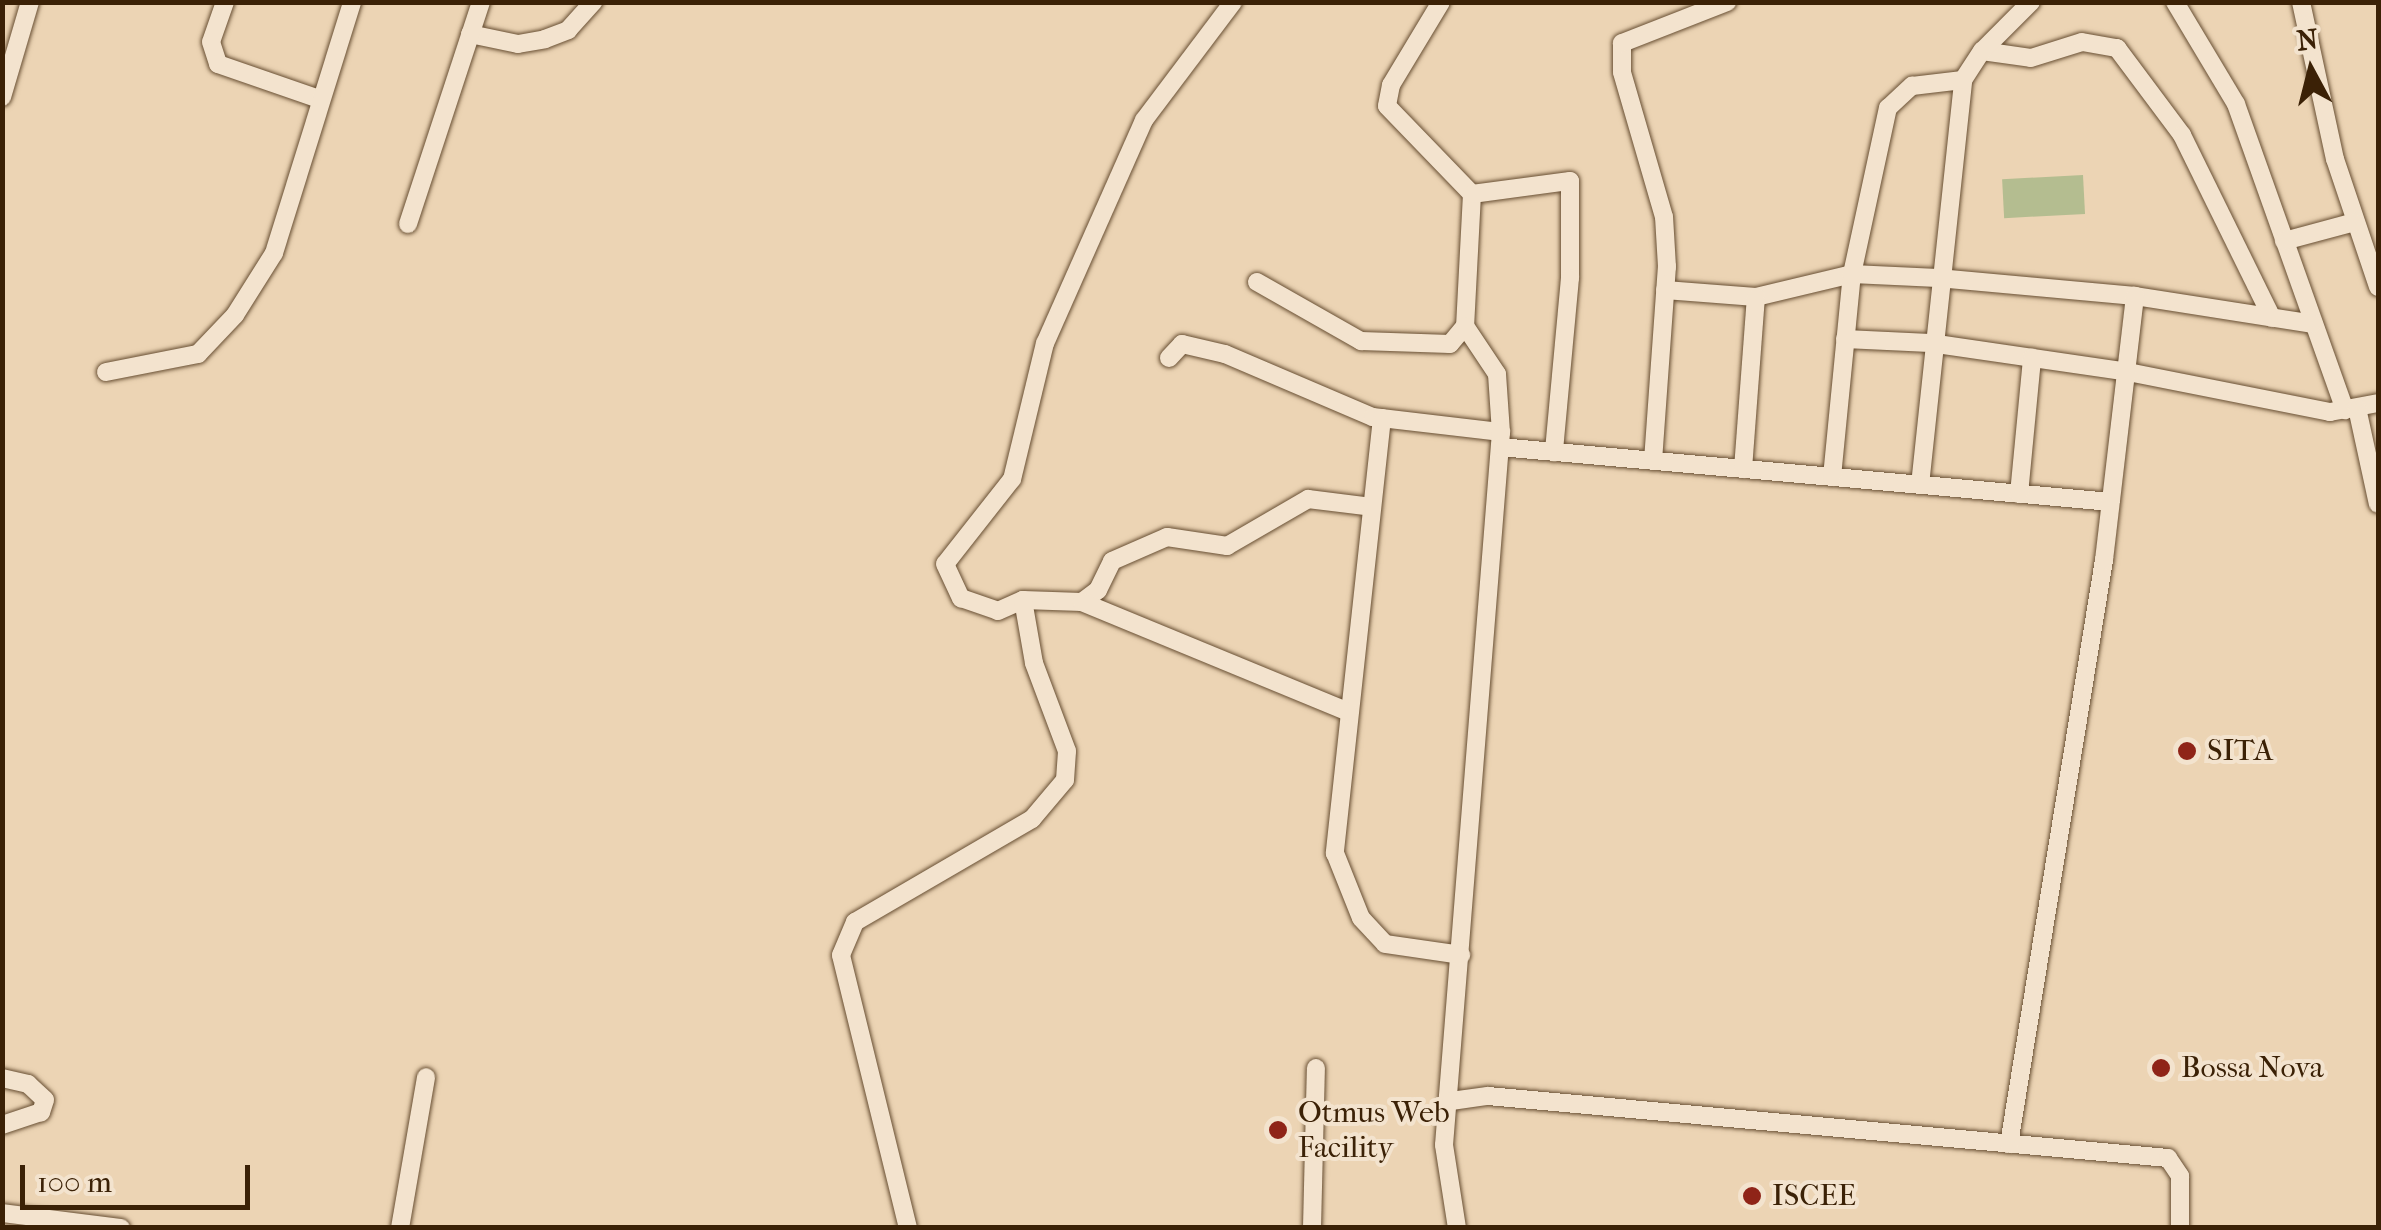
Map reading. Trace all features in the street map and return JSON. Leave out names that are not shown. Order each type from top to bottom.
[{"type":"street","points":[[2,98],[30,2]]},
{"type":"street","points":[[225,2],[212,42],[218,64],[320,99]]},
{"type":"street","points":[[106,372],[198,354],[235,314],[274,253],[352,2]]},
{"type":"street","points":[[408,224],[481,2]]},
{"type":"street","points":[[470,34],[518,44],[545,39],[568,30],[594,2]]},
{"type":"street","points":[[1232,2],[1144,120],[1044,343],[1012,479],[945,564],[961,598],[998,611],[1023,600],[1082,602],[1350,712]]},
{"type":"street","points":[[1256,282],[1361,341],[1450,344],[1464,326],[1472,194],[1387,106],[1391,86],[1441,2]]},
{"type":"street","points":[[1653,461],[1665,290],[1664,218],[1622,72],[1622,43],[1727,2]]},
{"type":"street","points":[[1920,485],[1930,343],[1963,80],[1982,51],[2031,2]]},
{"type":"street","points":[[2175,2],[2236,104],[2313,324],[2351,409],[2378,504]]},
{"type":"street","points":[[2301,2],[2355,222],[2378,287]]},
{"type":"street","points":[[1982,51],[2031,58],[2082,42],[2117,48],[2182,136],[2272,318]]},
{"type":"street","points":[[1832,477],[1852,274],[1888,108],[1912,86],[1963,80]]},
{"type":"street","points":[[1472,194],[1570,181],[1570,278],[1554,452]]},
{"type":"street","points":[[2284,240],[2355,222]]},
{"type":"street","points":[[1665,290],[1756,298],[1852,274],[1938,278],[2135,296],[2313,324]]},
{"type":"street","points":[[2009,1144],[2111,502],[2123,370],[2135,296]]},
{"type":"street","points":[[1743,469],[1756,298]]},
{"type":"street","points":[[1457,1228],[1444,1145],[1451,1102],[1501,440],[1497,374],[1464,326]]},
{"type":"street","points":[[1844,339],[1930,343],[2123,370],[2351,409],[2378,403]]},
{"type":"street","points":[[1169,358],[1182,344],[1225,354],[1382,418],[1554,452],[2111,502]]},
{"type":"street","points":[[2019,494],[2032,358]]},
{"type":"street","points":[[1382,418],[1335,853],[1341,878],[1361,918],[1385,944],[1461,955]]},
{"type":"street","points":[[1082,602],[1098,590],[1112,561],[1168,538],[1227,546],[1308,499],[1372,507]]},
{"type":"street","points":[[908,1228],[841,954],[855,922],[1032,819],[1059,790],[1067,751],[1034,663],[1023,600]]},
{"type":"street","points":[[1312,1228],[1316,1068]]},
{"type":"street","points":[[400,1228],[426,1077]]},
{"type":"street","points":[[2,1078],[28,1084],[45,1100],[41,1112],[2,1125]]},
{"type":"street","points":[[1451,1102],[1488,1096],[2168,1158],[2180,1176],[2180,1228]]},
{"type":"street","points":[[2,1213],[121,1228]]},
{"type":"green space","points":[[2083,175],[2085,214],[2004,218],[2002,179]]},
{"type":"place","name":"SITA","points":[[2187,751]]},
{"type":"place","name":"Bossa Nova","points":[[2161,1068]]},
{"type":"place","name":"Otmus Web Facility","points":[[1278,1130]]},
{"type":"place","name":"ISCEE","points":[[1752,1196]]}]
